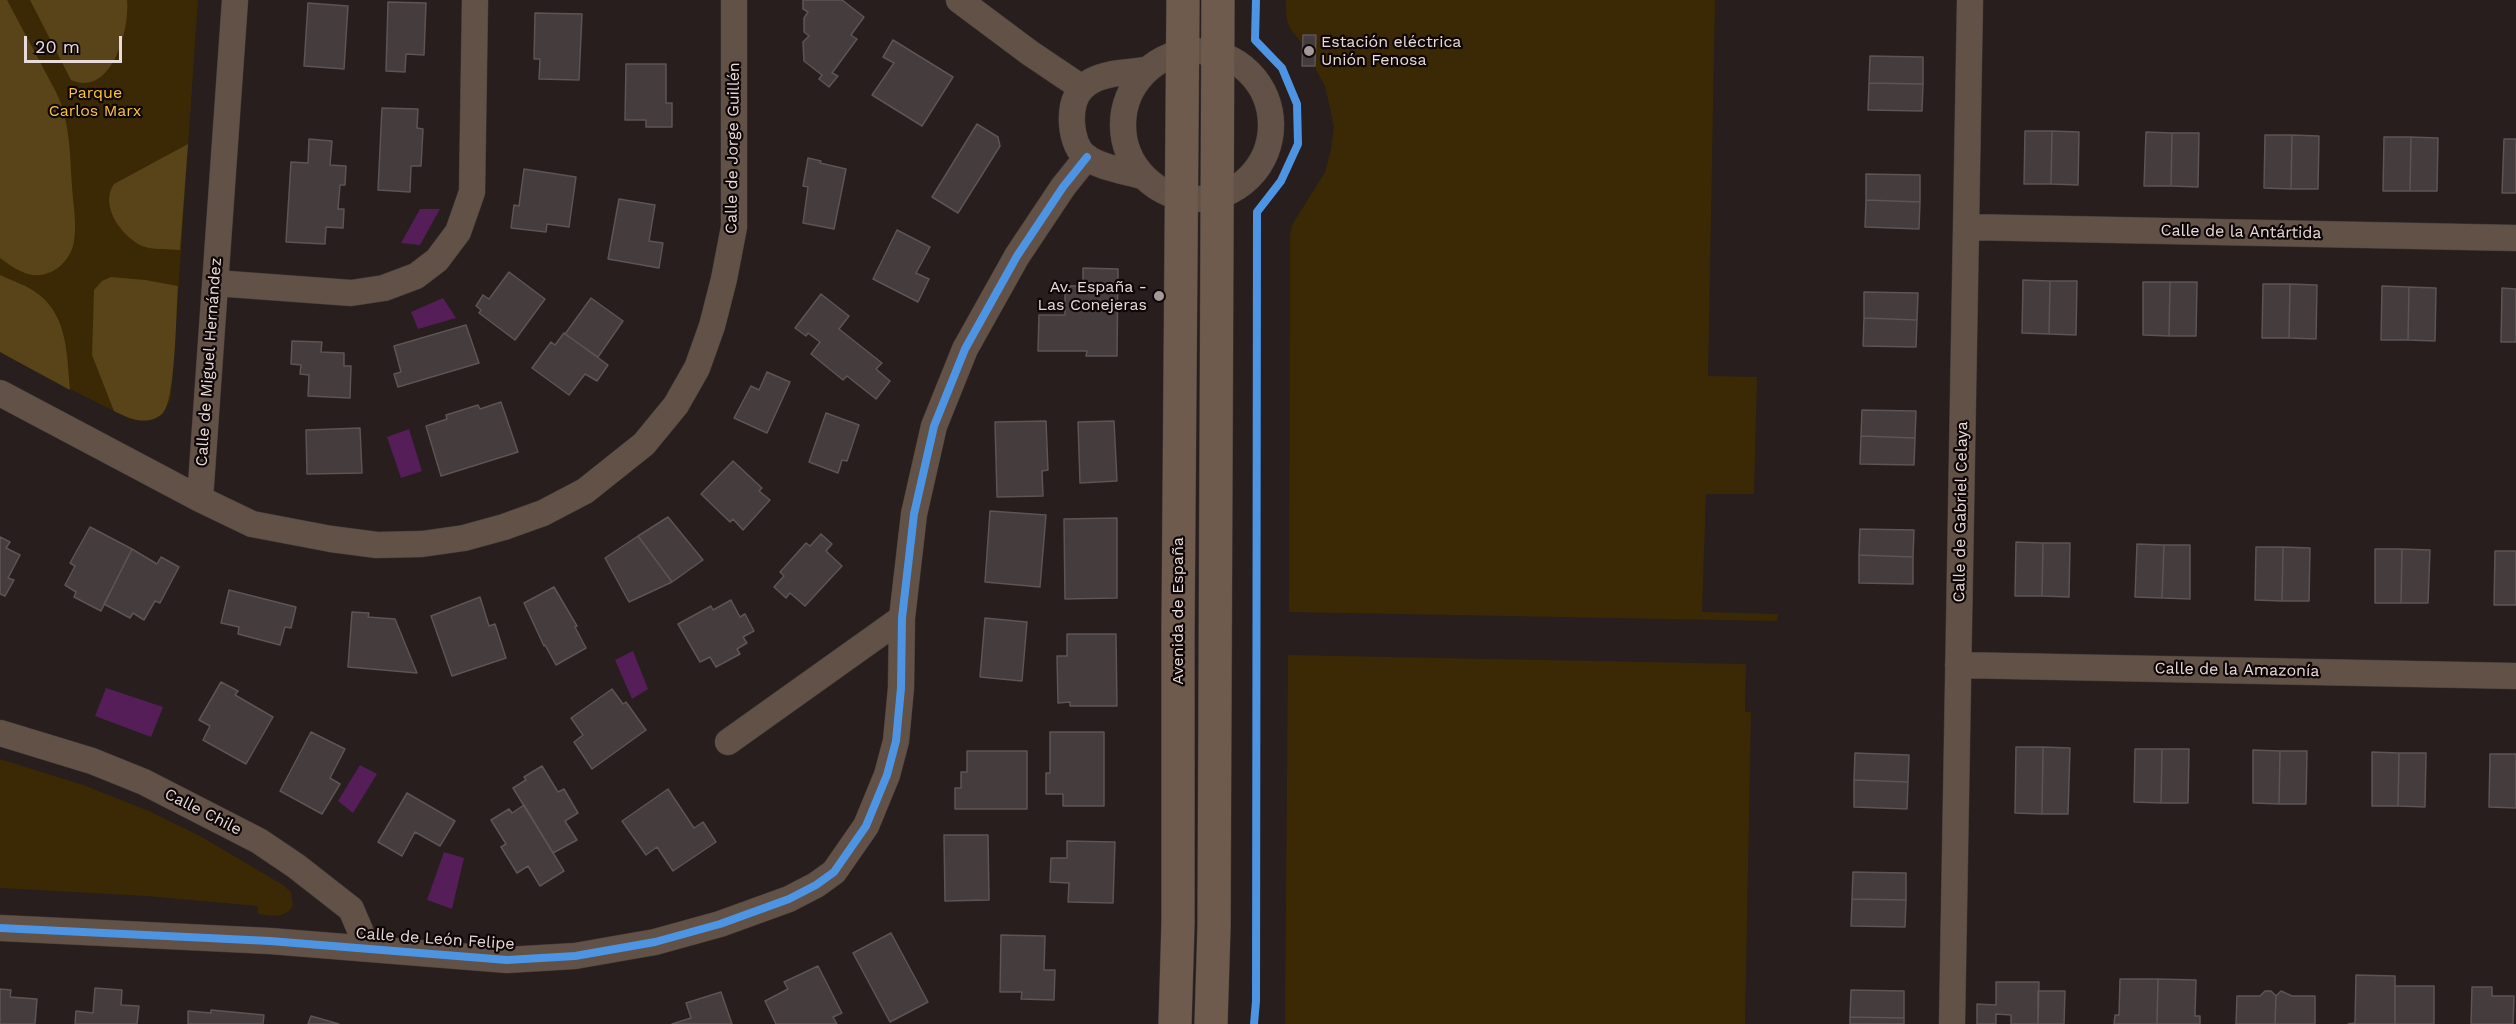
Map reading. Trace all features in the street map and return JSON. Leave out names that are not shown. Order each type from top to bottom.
[{"type":"street","name":"Calle de Miguel Hernández","points":[[200,499],[235,0]]},
{"type":"street","points":[[215,283],[351,293],[384,288],[416,276],[437,260],[458,232],[471,192],[475,0]]},
{"type":"street","name":"Calle de Jorge Guillén","points":[[200,499],[252,524],[377,545],[422,544],[464,538],[543,513],[585,490],[644,444],[676,405],[696,368],[712,326],[724,279],[734,227],[734,0]]},
{"type":"street","points":[[959,0],[1030,54],[1082,88]]},
{"type":"street","name":"Avenida de España","points":[[1175,1024],[1178,923],[1182,0]]},
{"type":"street","points":[[1212,1024],[1218,0]]},
{"type":"street","name":"Calle de Gabriel Celaya","points":[[1952,1024],[1970,0]]},
{"type":"street","points":[[1182,51],[1217,53],[1237,62],[1257,81],[1270,110],[1271,136],[1263,160],[1245,183],[1217,199],[1181,199],[1160,190],[1143,176],[1129,156],[1124,134],[1124,111],[1132,89],[1146,70],[1163,58],[1182,51]]},
{"type":"street","points":[[1143,176],[1109,167],[1087,157],[1078,148],[1073,135],[1072,116],[1075,99],[1082,88],[1094,79],[1107,74],[1146,70]]},
{"type":"street","name":"Calle de León Felipe","points":[[0,928],[364,948],[507,960],[575,956],[655,942],[720,924],[789,899],[816,885],[834,872],[866,826],[887,775],[896,741],[902,618],[914,514],[934,426],[965,349],[1017,256],[1063,187],[1087,157]]},
{"type":"street","name":"Calle de la Antártida","points":[[1966,227],[2516,238]]},
{"type":"street","points":[[0,393],[200,499]]},
{"type":"street","points":[[728,742],[902,618]]},
{"type":"street","name":"Calle de la Amazonía","points":[[1958,665],[2516,676]]},
{"type":"street","name":"Calle Chile","points":[[0,733],[92,761],[144,782],[259,841],[296,866],[351,909],[360,930],[364,948]]},
{"type":"green space","name":"Parque Carlos Marx","points":[[0,0],[198,0],[171,397],[165,409],[156,417],[144,420],[130,419],[0,352]]},
{"type":"green space","points":[[1286,0],[1715,0],[1708,376],[1757,377],[1754,494],[1706,494],[1702,612],[1778,614],[1777,621],[1289,612],[1290,236],[1292,225],[1325,172],[1334,127],[1325,86],[1316,70],[1316,34],[1303,34],[1302,43],[1288,24]]},
{"type":"green space","points":[[1288,655],[1746,664],[1745,712],[1751,712],[1745,1024],[1285,1024]]},
{"type":"green space","points":[[0,759],[83,785],[149,811],[200,836],[283,885],[291,892],[293,906],[282,915],[273,916],[258,914],[258,906],[146,896],[0,888]]},
{"type":"shaded area","points":[[0,0],[7,0],[56,92],[67,126],[75,220],[74,241],[69,256],[64,262],[58,268],[44,274],[24,273],[0,258]]},
{"type":"shaded area","points":[[30,0],[127,0],[121,43],[116,58],[108,70],[97,79],[85,83],[71,80]]},
{"type":"shaded area","points":[[188,144],[180,250],[142,246],[120,228],[111,210],[110,192],[114,184]]},
{"type":"shaded area","points":[[420,209],[440,209],[420,245],[401,243]]},
{"type":"shaded area","points":[[0,275],[34,291],[48,303],[55,314],[64,338],[70,390],[0,352]]},
{"type":"shaded area","points":[[111,277],[178,286],[170,392],[167,406],[162,414],[150,420],[138,420],[114,411],[92,355],[94,290],[102,281]]},
{"type":"shaded area","points":[[443,298],[456,318],[418,329],[411,312]]},
{"type":"shaded area","points":[[409,429],[422,471],[401,478],[387,437]]},
{"type":"shaded area","points":[[633,651],[648,689],[632,699],[615,660]]},
{"type":"shaded area","points":[[106,688],[163,707],[151,737],[95,716]]},
{"type":"shaded area","points":[[360,765],[377,774],[353,813],[338,801]]},
{"type":"shaded area","points":[[444,852],[464,858],[452,909],[427,900]]},
{"type":"building","points":[[803,0],[842,0],[864,17],[851,35],[857,39],[832,73],[838,76],[829,87],[819,79],[822,75],[804,61],[803,42],[809,36],[804,32],[804,18],[808,12],[803,9]]},
{"type":"building","points":[[388,2],[426,3],[424,55],[406,54],[405,72],[386,71]]},
{"type":"building","points":[[308,3],[348,6],[344,69],[304,66]]},
{"type":"building","points":[[535,13],[582,14],[579,80],[539,79],[540,59],[534,59]]},
{"type":"building","name":"Estación eléctrica Unión Fenosa","points":[[1303,35],[1316,35],[1315,66],[1302,66]]},
{"type":"building","points":[[893,40],[953,77],[922,126],[872,95],[894,63],[883,57]]},
{"type":"building","points":[[1870,56],[1923,57],[1923,84],[1869,83]]},
{"type":"building","points":[[626,64],[666,64],[666,103],[672,103],[672,127],[646,127],[646,120],[625,120]]},
{"type":"building","points":[[1869,83],[1923,84],[1922,111],[1868,110]]},
{"type":"building","points":[[382,108],[418,109],[417,128],[423,129],[421,166],[411,166],[410,192],[378,190]]},
{"type":"building","points":[[977,124],[998,137],[1000,146],[958,213],[932,197]]},
{"type":"building","points":[[2025,131],[2052,131],[2051,184],[2024,184]]},
{"type":"building","points":[[2052,131],[2079,132],[2078,185],[2051,184]]},
{"type":"building","points":[[2146,132],[2172,133],[2171,186],[2144,186]]},
{"type":"building","points":[[2172,133],[2199,133],[2198,187],[2171,186]]},
{"type":"building","points":[[2265,135],[2292,135],[2291,189],[2264,188]]},
{"type":"building","points":[[2292,135],[2319,136],[2318,189],[2291,189]]},
{"type":"building","points":[[2384,137],[2411,137],[2410,191],[2383,191]]},
{"type":"building","points":[[2411,137],[2438,138],[2437,191],[2410,191]]},
{"type":"building","points":[[309,139],[332,141],[330,165],[346,166],[345,185],[340,185],[338,209],[344,209],[343,228],[326,227],[325,244],[286,242],[291,162],[308,163]]},
{"type":"building","points":[[2504,139],[2516,139],[2516,193],[2502,193]]},
{"type":"building","points":[[808,158],[846,169],[834,229],[803,223],[808,187],[803,186]]},
{"type":"building","points":[[524,169],[576,177],[569,227],[547,224],[546,232],[511,228],[514,205],[519,206]]},
{"type":"building","points":[[1866,174],[1920,175],[1920,202],[1866,200]]},
{"type":"building","points":[[619,199],[655,205],[649,241],[663,243],[659,268],[608,259]]},
{"type":"building","points":[[1866,200],[1920,202],[1919,229],[1865,227]]},
{"type":"building","points":[[897,230],[930,247],[916,273],[929,279],[918,302],[873,279]]},
{"type":"building","points":[[1083,268],[1118,269],[1117,356],[1086,356],[1087,351],[1038,351],[1039,315],[1065,315],[1065,286],[1083,286]]},
{"type":"building","points":[[509,272],[545,299],[515,340],[479,313],[481,310],[476,306],[483,295],[489,299]]},
{"type":"building","points":[[2023,280],[2050,281],[2049,334],[2022,333]]},
{"type":"building","points":[[2050,281],[2077,281],[2076,335],[2049,334]]},
{"type":"building","points":[[2143,282],[2170,282],[2169,336],[2143,335]]},
{"type":"building","points":[[2170,282],[2197,282],[2196,336],[2169,336]]},
{"type":"building","points":[[2263,284],[2290,284],[2289,338],[2262,338]]},
{"type":"building","points":[[2290,284],[2317,285],[2316,339],[2289,338]]},
{"type":"building","points":[[2382,286],[2409,287],[2408,340],[2381,340]]},
{"type":"building","points":[[2409,287],[2436,288],[2435,341],[2408,340]]},
{"type":"building","points":[[2502,288],[2516,289],[2516,342],[2501,342]]},
{"type":"building","points":[[1864,292],[1918,293],[1917,320],[1864,318]]},
{"type":"building","points":[[821,294],[849,316],[839,329],[882,363],[876,369],[890,381],[876,399],[847,376],[843,380],[811,354],[820,342],[808,333],[806,336],[795,328]]},
{"type":"building","points":[[591,298],[623,321],[598,357],[565,334]]},
{"type":"building","points":[[1864,318],[1917,320],[1916,347],[1863,346]]},
{"type":"building","points":[[466,325],[479,363],[398,387],[394,374],[401,372],[394,346]]},
{"type":"building","points":[[564,333],[608,365],[597,381],[585,374],[569,395],[532,368],[551,342],[555,345]]},
{"type":"building","points":[[292,341],[322,342],[321,352],[344,353],[344,366],[351,366],[350,398],[308,396],[309,375],[300,374],[301,365],[291,364]]},
{"type":"building","points":[[767,372],[790,382],[767,433],[734,418],[751,386],[759,390]]},
{"type":"building","points":[[501,402],[518,452],[441,476],[426,426],[447,419],[446,415],[478,405],[480,409]]},
{"type":"building","points":[[1862,410],[1916,411],[1915,438],[1861,436]]},
{"type":"building","points":[[826,413],[859,425],[847,461],[842,460],[838,473],[809,462]]},
{"type":"building","points":[[1046,421],[1048,470],[1042,471],[1043,496],[997,497],[995,422]]},
{"type":"building","points":[[1114,421],[1117,481],[1080,483],[1078,422]]},
{"type":"building","points":[[360,428],[362,473],[307,474],[306,430]]},
{"type":"building","points":[[1861,436],[1915,438],[1914,465],[1860,464]]},
{"type":"building","points":[[733,461],[762,488],[759,491],[770,500],[743,530],[733,519],[730,522],[701,494]]},
{"type":"building","points":[[990,511],[1046,515],[1040,587],[985,582]]},
{"type":"building","points":[[668,517],[703,560],[672,582],[638,536]]},
{"type":"building","points":[[1117,518],[1117,598],[1065,599],[1064,519]]},
{"type":"building","points":[[90,527],[132,549],[101,611],[74,597],[76,592],[65,585],[75,566],[70,563]]},
{"type":"building","points":[[1860,529],[1914,530],[1913,557],[1859,555]]},
{"type":"building","points":[[821,534],[832,544],[826,551],[842,566],[805,606],[790,593],[786,598],[774,587],[784,576],[780,572],[806,543],[810,546]]},
{"type":"building","points":[[638,536],[672,582],[629,602],[605,558]]},
{"type":"building","points":[[0,537],[10,542],[6,548],[20,555],[8,578],[14,580],[5,596],[0,594]]},
{"type":"building","points":[[2016,542],[2043,543],[2042,596],[2015,596]]},
{"type":"building","points":[[2043,543],[2070,543],[2069,597],[2042,596]]},
{"type":"building","points":[[2137,544],[2164,545],[2162,598],[2135,597]]},
{"type":"building","points":[[2164,545],[2190,545],[2190,599],[2162,598]]},
{"type":"building","points":[[2256,547],[2283,547],[2282,601],[2255,600]]},
{"type":"building","points":[[2283,547],[2310,548],[2309,601],[2282,601]]},
{"type":"building","points":[[132,549],[157,564],[161,557],[179,567],[160,603],[155,601],[144,620],[133,613],[130,618],[104,604]]},
{"type":"building","points":[[2375,549],[2402,549],[2401,603],[2375,603]]},
{"type":"building","points":[[2402,549],[2430,550],[2428,603],[2401,603]]},
{"type":"building","points":[[2495,551],[2516,551],[2516,605],[2494,605]]},
{"type":"building","points":[[1859,555],[1913,557],[1913,584],[1859,583]]},
{"type":"building","points":[[554,587],[577,626],[575,627],[586,648],[556,665],[544,646],[524,603]]},
{"type":"building","points":[[229,590],[296,607],[291,628],[285,627],[280,645],[238,634],[239,627],[221,623]]},
{"type":"building","points":[[480,597],[489,626],[495,624],[506,658],[452,676],[431,616]]},
{"type":"building","points":[[731,600],[740,617],[745,614],[754,631],[743,637],[747,643],[737,649],[740,654],[716,667],[710,657],[700,662],[678,624],[711,606],[713,610]]},
{"type":"building","points":[[352,612],[369,613],[368,617],[395,619],[417,673],[348,667]]},
{"type":"building","points":[[985,618],[1027,622],[1022,681],[980,677]]},
{"type":"building","points":[[1067,634],[1116,634],[1117,706],[1070,706],[1070,702],[1058,703],[1057,656],[1067,656]]},
{"type":"building","points":[[221,682],[238,691],[235,695],[273,717],[246,764],[203,740],[210,726],[199,720]]},
{"type":"building","points":[[612,689],[623,704],[626,702],[646,730],[592,769],[574,742],[583,735],[571,718]]},
{"type":"building","points":[[311,732],[345,749],[330,778],[340,784],[322,814],[280,791]]},
{"type":"building","points":[[1050,732],[1104,732],[1104,806],[1063,806],[1063,794],[1046,794],[1046,773],[1050,773]]},
{"type":"building","points":[[2016,747],[2043,747],[2042,814],[2015,813]]},
{"type":"building","points":[[2043,747],[2070,748],[2068,814],[2042,814]]},
{"type":"building","points":[[2135,749],[2162,749],[2161,803],[2134,802]]},
{"type":"building","points":[[2162,749],[2189,749],[2188,803],[2161,803]]},
{"type":"building","points":[[2253,750],[2280,751],[2279,804],[2253,803]]},
{"type":"building","points":[[967,751],[1027,751],[1027,809],[955,809],[955,788],[961,788],[961,772],[967,772]]},
{"type":"building","points":[[2280,751],[2307,751],[2306,804],[2279,804]]},
{"type":"building","points":[[2372,752],[2399,753],[2398,806],[2372,806]]},
{"type":"building","points":[[1855,753],[1909,755],[1908,782],[1854,780]]},
{"type":"building","points":[[2399,753],[2426,753],[2425,807],[2398,806]]},
{"type":"building","points":[[2490,754],[2516,754],[2516,808],[2489,807]]},
{"type":"building","points":[[542,766],[558,792],[564,789],[578,813],[565,821],[577,840],[553,853],[513,788],[526,780],[524,777]]},
{"type":"building","points":[[1854,780],[1908,782],[1907,809],[1854,807]]},
{"type":"building","points":[[668,789],[694,828],[703,822],[716,842],[673,871],[657,847],[646,855],[622,821]]},
{"type":"building","points":[[407,793],[455,821],[440,846],[415,832],[402,856],[378,842]]},
{"type":"building","points":[[524,805],[564,871],[540,886],[528,866],[517,873],[501,847],[506,844],[491,820],[509,809],[512,813]]},
{"type":"building","points":[[944,835],[988,835],[989,900],[945,901]]},
{"type":"building","points":[[1067,841],[1115,842],[1113,903],[1068,902],[1069,883],[1050,882],[1051,858],[1067,858]]},
{"type":"building","points":[[1853,872],[1906,873],[1906,900],[1852,899]]},
{"type":"building","points":[[1852,899],[1906,900],[1905,927],[1851,926]]},
{"type":"building","points":[[891,933],[928,1002],[890,1022],[853,953]]},
{"type":"building","points":[[1001,935],[1045,936],[1044,970],[1055,970],[1054,1000],[1021,999],[1022,992],[1000,992]]},
{"type":"building","points":[[818,966],[842,1013],[833,1017],[837,1024],[776,1024],[765,1001],[788,989],[784,982]]},
{"type":"building","points":[[2356,975],[2395,976],[2395,1024],[2348,1024],[2355,1023]]},
{"type":"building","points":[[2120,979],[2158,979],[2157,1024],[2114,1024],[2115,1015],[2119,1015]]},
{"type":"building","points":[[2158,979],[2196,980],[2195,1016],[2200,1016],[2200,1024],[2157,1024]]},
{"type":"building","points":[[1996,982],[2039,982],[2038,1024],[2011,1024],[2011,1015],[1996,1014],[1996,1024],[1977,1024],[1977,1004],[1996,1005]]},
{"type":"building","points":[[2395,986],[2434,986],[2434,1024],[2395,1024]]},
{"type":"building","points":[[2472,987],[2492,987],[2492,996],[2514,996],[2513,1024],[2471,1024]]},
{"type":"building","points":[[95,988],[122,990],[121,1005],[139,1006],[137,1024],[75,1024],[76,1011],[93,1013]]},
{"type":"building","points":[[0,989],[11,990],[10,997],[37,999],[35,1024],[0,1024]]},
{"type":"building","points":[[1851,990],[1904,991],[1904,1018],[1850,1017]]},
{"type":"building","points":[[2038,991],[2065,991],[2064,1024],[2038,1024]]},
{"type":"building","points":[[2265,991],[2271,991],[2276,996],[2275,1024],[2236,1024],[2237,996],[2260,996]]},
{"type":"building","points":[[2281,991],[2292,996],[2315,996],[2315,1024],[2275,1024],[2276,996]]},
{"type":"building","points":[[721,992],[732,1024],[672,1024],[691,1018],[686,1003]]},
{"type":"building","points":[[211,1010],[264,1015],[263,1024],[188,1024],[188,1011],[211,1013]]},
{"type":"building","points":[[311,1016],[339,1024],[308,1024]]},
{"type":"building","points":[[1850,1017],[1904,1018],[1904,1024],[1850,1024]]},
{"type":"cycle path","points":[[1254,1024],[1256,1001],[1257,212],[1281,181],[1298,144],[1297,104],[1282,68],[1255,40],[1256,0]]},
{"type":"cycle path","points":[[0,928],[270,941],[507,960],[575,956],[655,942],[720,924],[789,899],[816,885],[834,872],[866,826],[887,775],[896,741],[901,688],[902,618],[914,514],[934,426],[965,349],[1017,256],[1063,187],[1087,157]]},
{"type":"place","name":"Estación eléctrica Unión Fenosa","points":[[1309,51]]},
{"type":"place","name":"Av. España - Las Conejeras","points":[[1159,296]]}]
